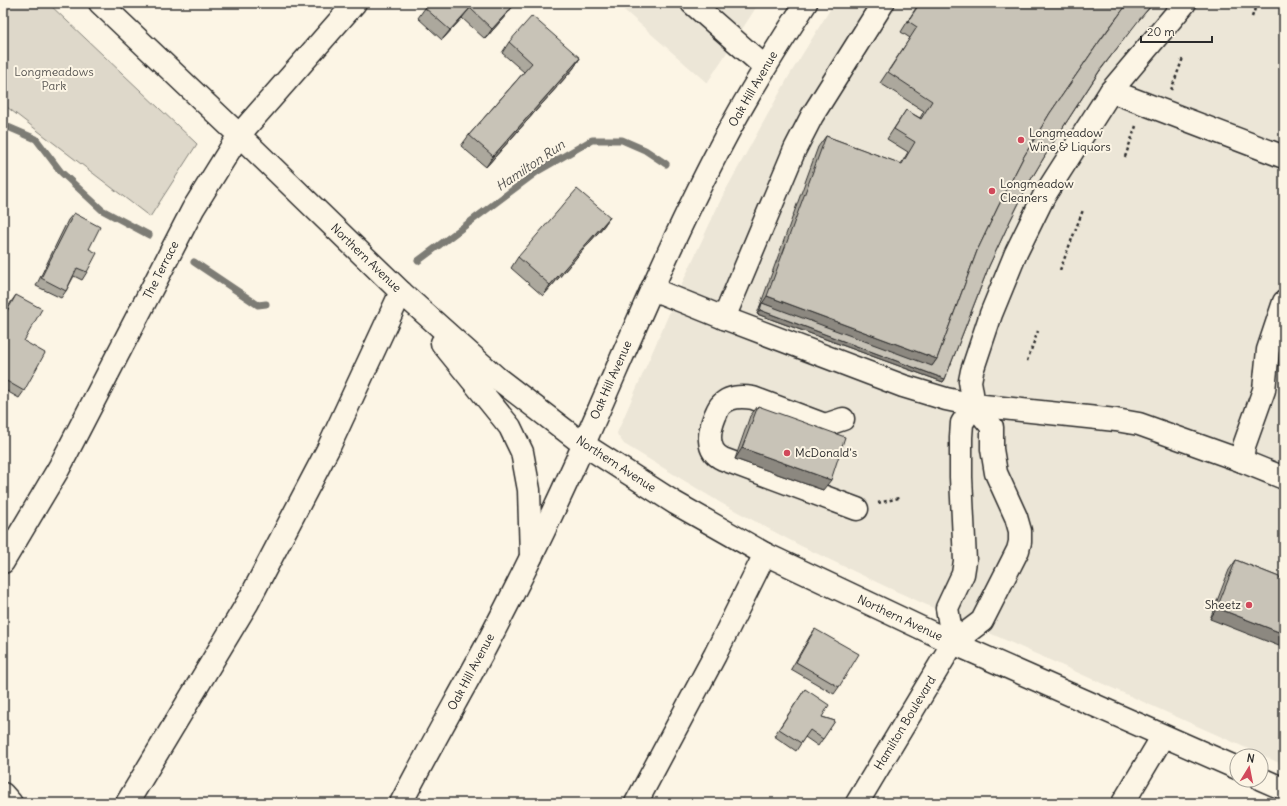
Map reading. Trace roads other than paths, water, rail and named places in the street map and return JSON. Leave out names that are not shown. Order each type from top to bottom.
[{"type":"street","name":"Northern Avenue","points":[[100,3],[401,292],[497,378],[584,444],[675,503],[765,554],[953,643],[1229,765]]},
{"type":"street","name":"The Terrace","points":[[3,562],[59,468],[193,209],[239,135],[356,3]]},
{"type":"street","points":[[692,3],[765,67]]},
{"type":"street","name":"Oak Hill Avenue","points":[[401,803],[484,649],[531,557],[584,444],[652,289],[691,205],[727,134],[765,67],[806,3]]},
{"type":"street","points":[[724,318],[795,149],[812,116],[883,3]]},
{"type":"street","points":[[974,405],[962,423],[960,477],[965,561],[963,574],[947,608],[953,643],[982,621],[1012,562],[1020,542],[1020,531],[1016,517],[996,473],[992,449],[992,427],[974,405],[970,381],[972,371],[992,314],[1016,253],[1044,196],[1111,91],[1185,3]]},
{"type":"street","points":[[1111,91],[1284,157]]},
{"type":"street","points":[[652,289],[903,386],[946,399],[974,405],[1139,424],[1242,461],[1284,478]]},
{"type":"street","points":[[127,803],[248,602],[328,449],[401,292],[510,426],[522,452],[529,490],[531,557]]},
{"type":"street","points":[[1242,461],[1244,446],[1264,390],[1268,350],[1284,302]]},
{"type":"street","points":[[843,419],[825,425],[753,398],[738,397],[728,399],[720,405],[711,426],[710,440],[716,454],[723,459],[865,506]]},
{"type":"street","points":[[636,803],[715,655],[765,554]]},
{"type":"street","name":"Hamilton Boulevard","points":[[857,803],[953,643]]},
{"type":"street","points":[[1123,803],[1163,736]]},
{"type":"street","points":[[1269,782],[1284,789]]},
{"type":"street","points":[[3,794],[11,803]]},
{"type":"waterway","name":"Hamilton Run","points":[[3,129],[8,127],[36,139],[61,172],[102,210],[149,235]]},
{"type":"waterway","name":"Hamilton Run","points":[[418,261],[538,171],[592,140],[622,140],[645,150],[666,164]]},
{"type":"waterway","name":"Hamilton Run","points":[[194,262],[258,305],[266,304]]},
{"type":"place","name":"Longmeadow Wine & Liquors","points":[[1021,140]]},
{"type":"place","name":"Longmeadow Cleaners","points":[[992,191]]},
{"type":"place","name":"McDonald's","points":[[787,453]]},
{"type":"place","name":"Sheetz","points":[[1249,605]]},
{"type":"park label","name":"Longmeadows Park","points":[[54,79]]}]
